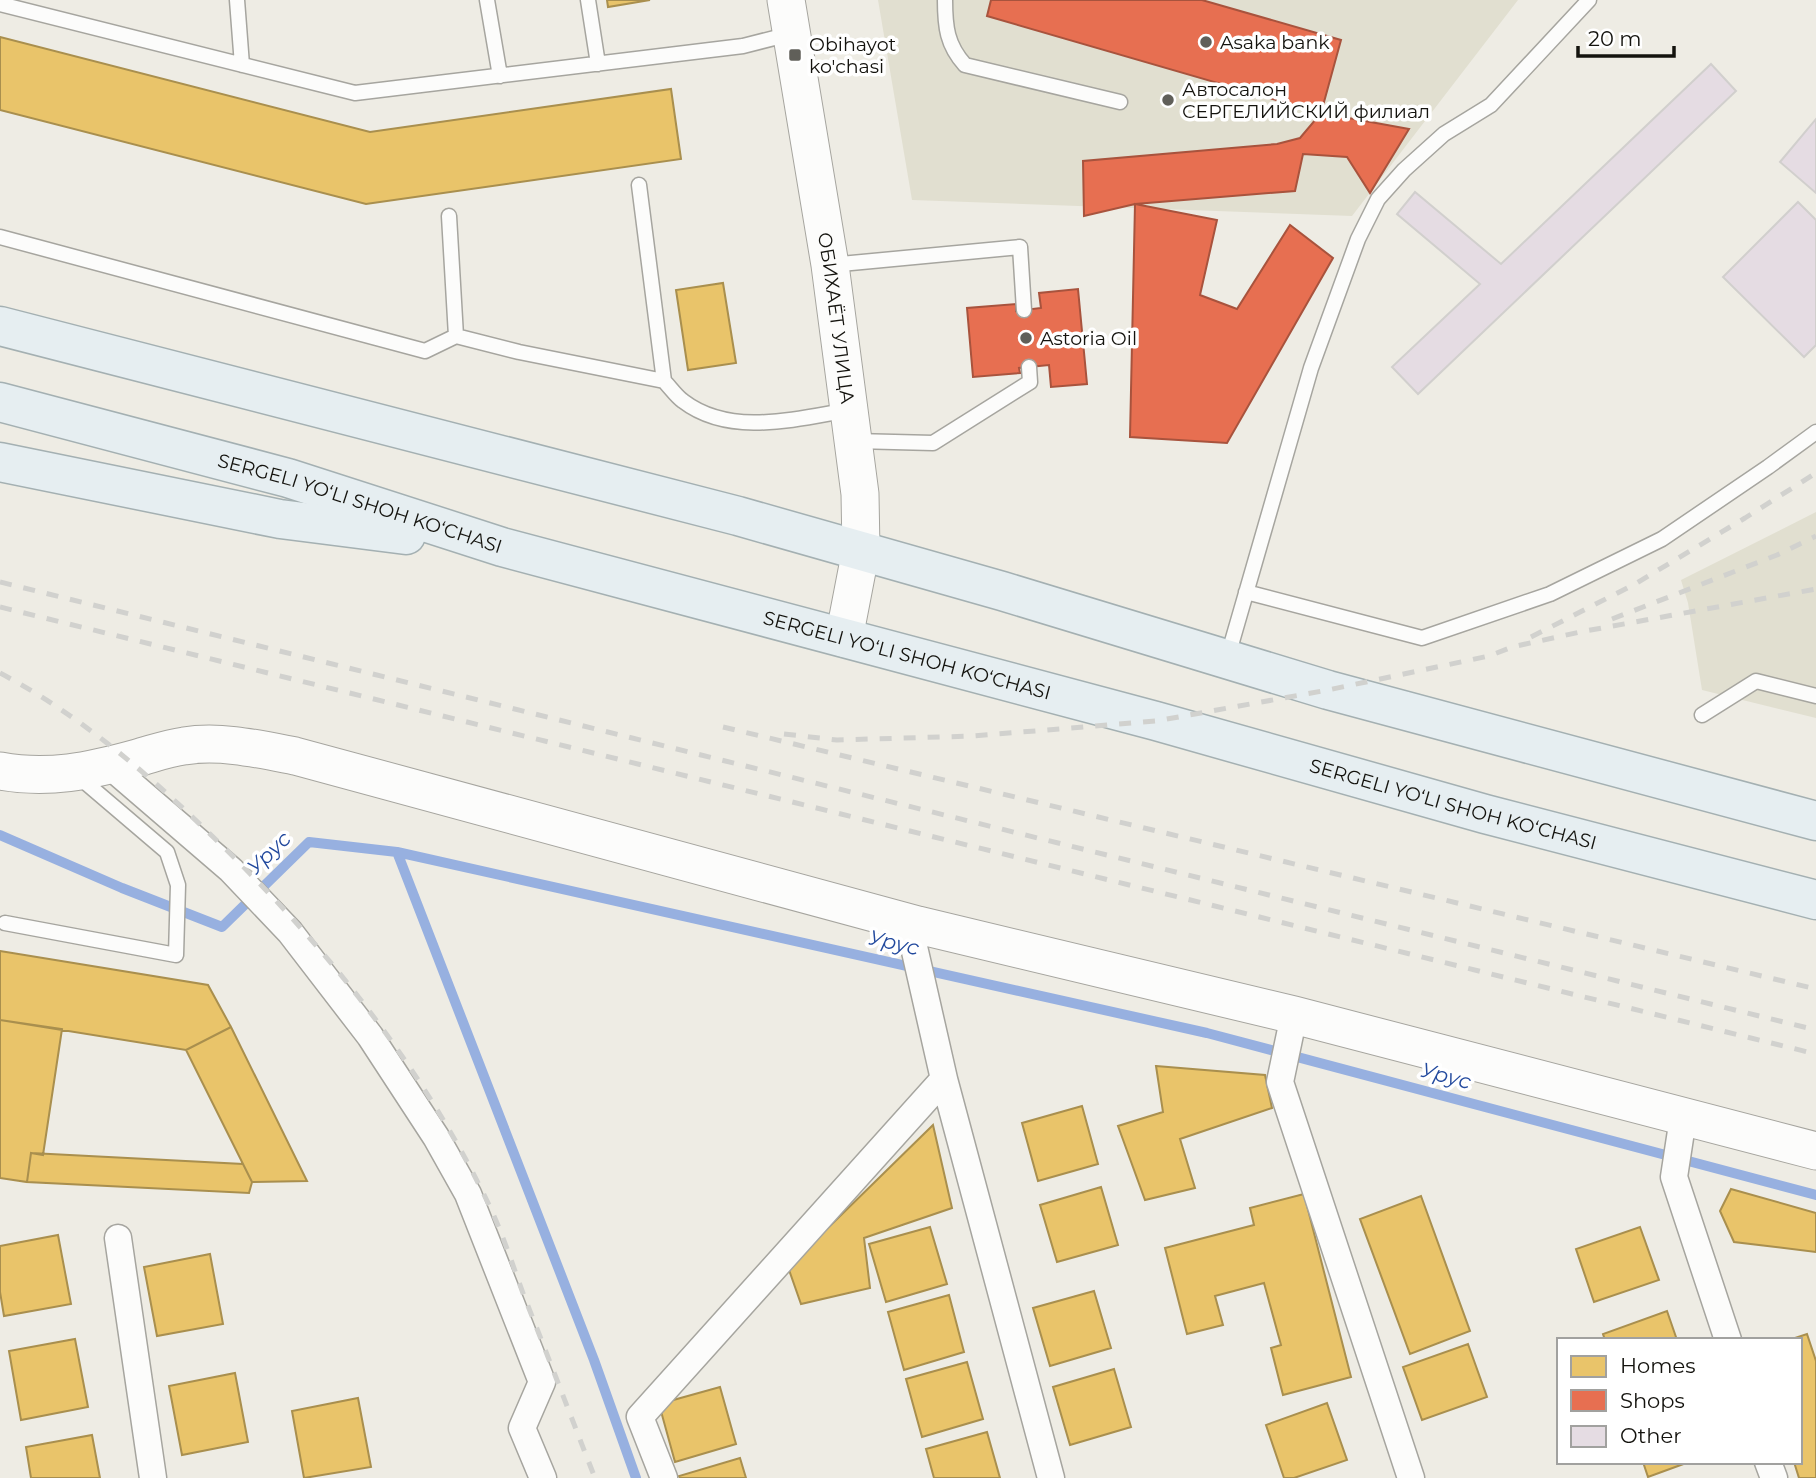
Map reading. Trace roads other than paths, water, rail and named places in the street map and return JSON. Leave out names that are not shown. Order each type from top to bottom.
[{"type":"main road","points":[[0,326],[738,516],[1002,590],[1328,690],[1816,821]]},
{"type":"main road","name":"SERGELI YO‘LI SHOH KO‘CHASI","points":[[0,402],[288,478],[502,547],[1156,722],[1485,814],[1816,900]]},
{"type":"main road","points":[[0,462],[280,519],[502,547]]},
{"type":"street","name":"ОБИХАЁТ УЛИЦА","points":[[789,17],[830,265],[860,494],[861,550],[844,638]]},
{"type":"street","points":[[0,771],[40,777],[93,770],[183,746],[259,748],[319,762],[573,833],[917,940],[1294,1014],[1816,1151]]},
{"type":"street","points":[[93,770],[232,870],[290,932],[331,983],[401,1081],[468,1194],[542,1382],[522,1427],[542,1478]]},
{"type":"street","points":[[917,940],[922,982],[944,1079],[1051,1478]]},
{"type":"street","points":[[1294,1014],[1280,1082],[1411,1478]]},
{"type":"street","points":[[664,1478],[640,1417],[944,1079]]},
{"type":"street","points":[[1684,1118],[1674,1177],[1727,1338]]},
{"type":"street","points":[[118,1238],[153,1478]]},
{"type":"lane","points":[[45,0],[47,16]]},
{"type":"lane","points":[[237,0],[242,65]]},
{"type":"lane","points":[[487,0],[500,76]]},
{"type":"lane","points":[[588,0],[598,64]]},
{"type":"lane","points":[[946,0],[947,29],[953,51],[965,65],[1120,102]]},
{"type":"lane","points":[[1227,660],[1311,368],[1358,239],[1378,199],[1404,170],[1444,134],[1491,105],[1589,0]]},
{"type":"lane","points":[[0,4],[355,93],[743,46],[789,17]]},
{"type":"lane","points":[[639,185],[664,381],[682,401],[715,417],[761,424],[853,426],[933,443],[1030,382],[1029,367]]},
{"type":"lane","points":[[449,216],[456,336]]},
{"type":"lane","points":[[0,237],[425,351],[456,336],[519,352],[664,381]]},
{"type":"lane","points":[[830,265],[1020,247],[1024,310]]},
{"type":"lane","points":[[1246,592],[1422,638],[1550,594],[1662,539],[1816,432]]},
{"type":"lane","points":[[1702,715],[1756,681],[1816,696]]},
{"type":"lane","points":[[5,923],[176,955],[178,885],[167,852],[93,770]]},
{"type":"waterway","name":"Урус","points":[[0,835],[122,888],[222,927],[309,842],[397,852],[1207,1033],[1816,1195]]},
{"type":"waterway","points":[[397,852],[594,1360],[636,1478]]},
{"type":"railway","points":[[1531,637],[1635,584],[1816,473]]},
{"type":"railway","points":[[1612,619],[1777,555],[1816,536]]},
{"type":"railway","points":[[0,582],[1816,1030]]},
{"type":"railway","points":[[784,734],[837,740],[973,736],[1156,721],[1328,690],[1489,656],[1512,647],[1580,632],[1816,589]]},
{"type":"railway","points":[[0,607],[1816,1054]]},
{"type":"railway","points":[[0,673],[84,726],[161,788],[291,917],[366,1007],[434,1104],[490,1207],[595,1478]]},
{"type":"railway","points":[[723,727],[1816,989]]},
{"type":"place","name":"Asaka bank","points":[[1206,42]]},
{"type":"place","name":"Obihayot ko'chasi","points":[[795,55]]},
{"type":"place","name":"Автосалон СЕРГЕЛИЙСКИЙ филиал","points":[[1168,100]]},
{"type":"place","name":"Astoria Oil","points":[[1026,338]]}]
